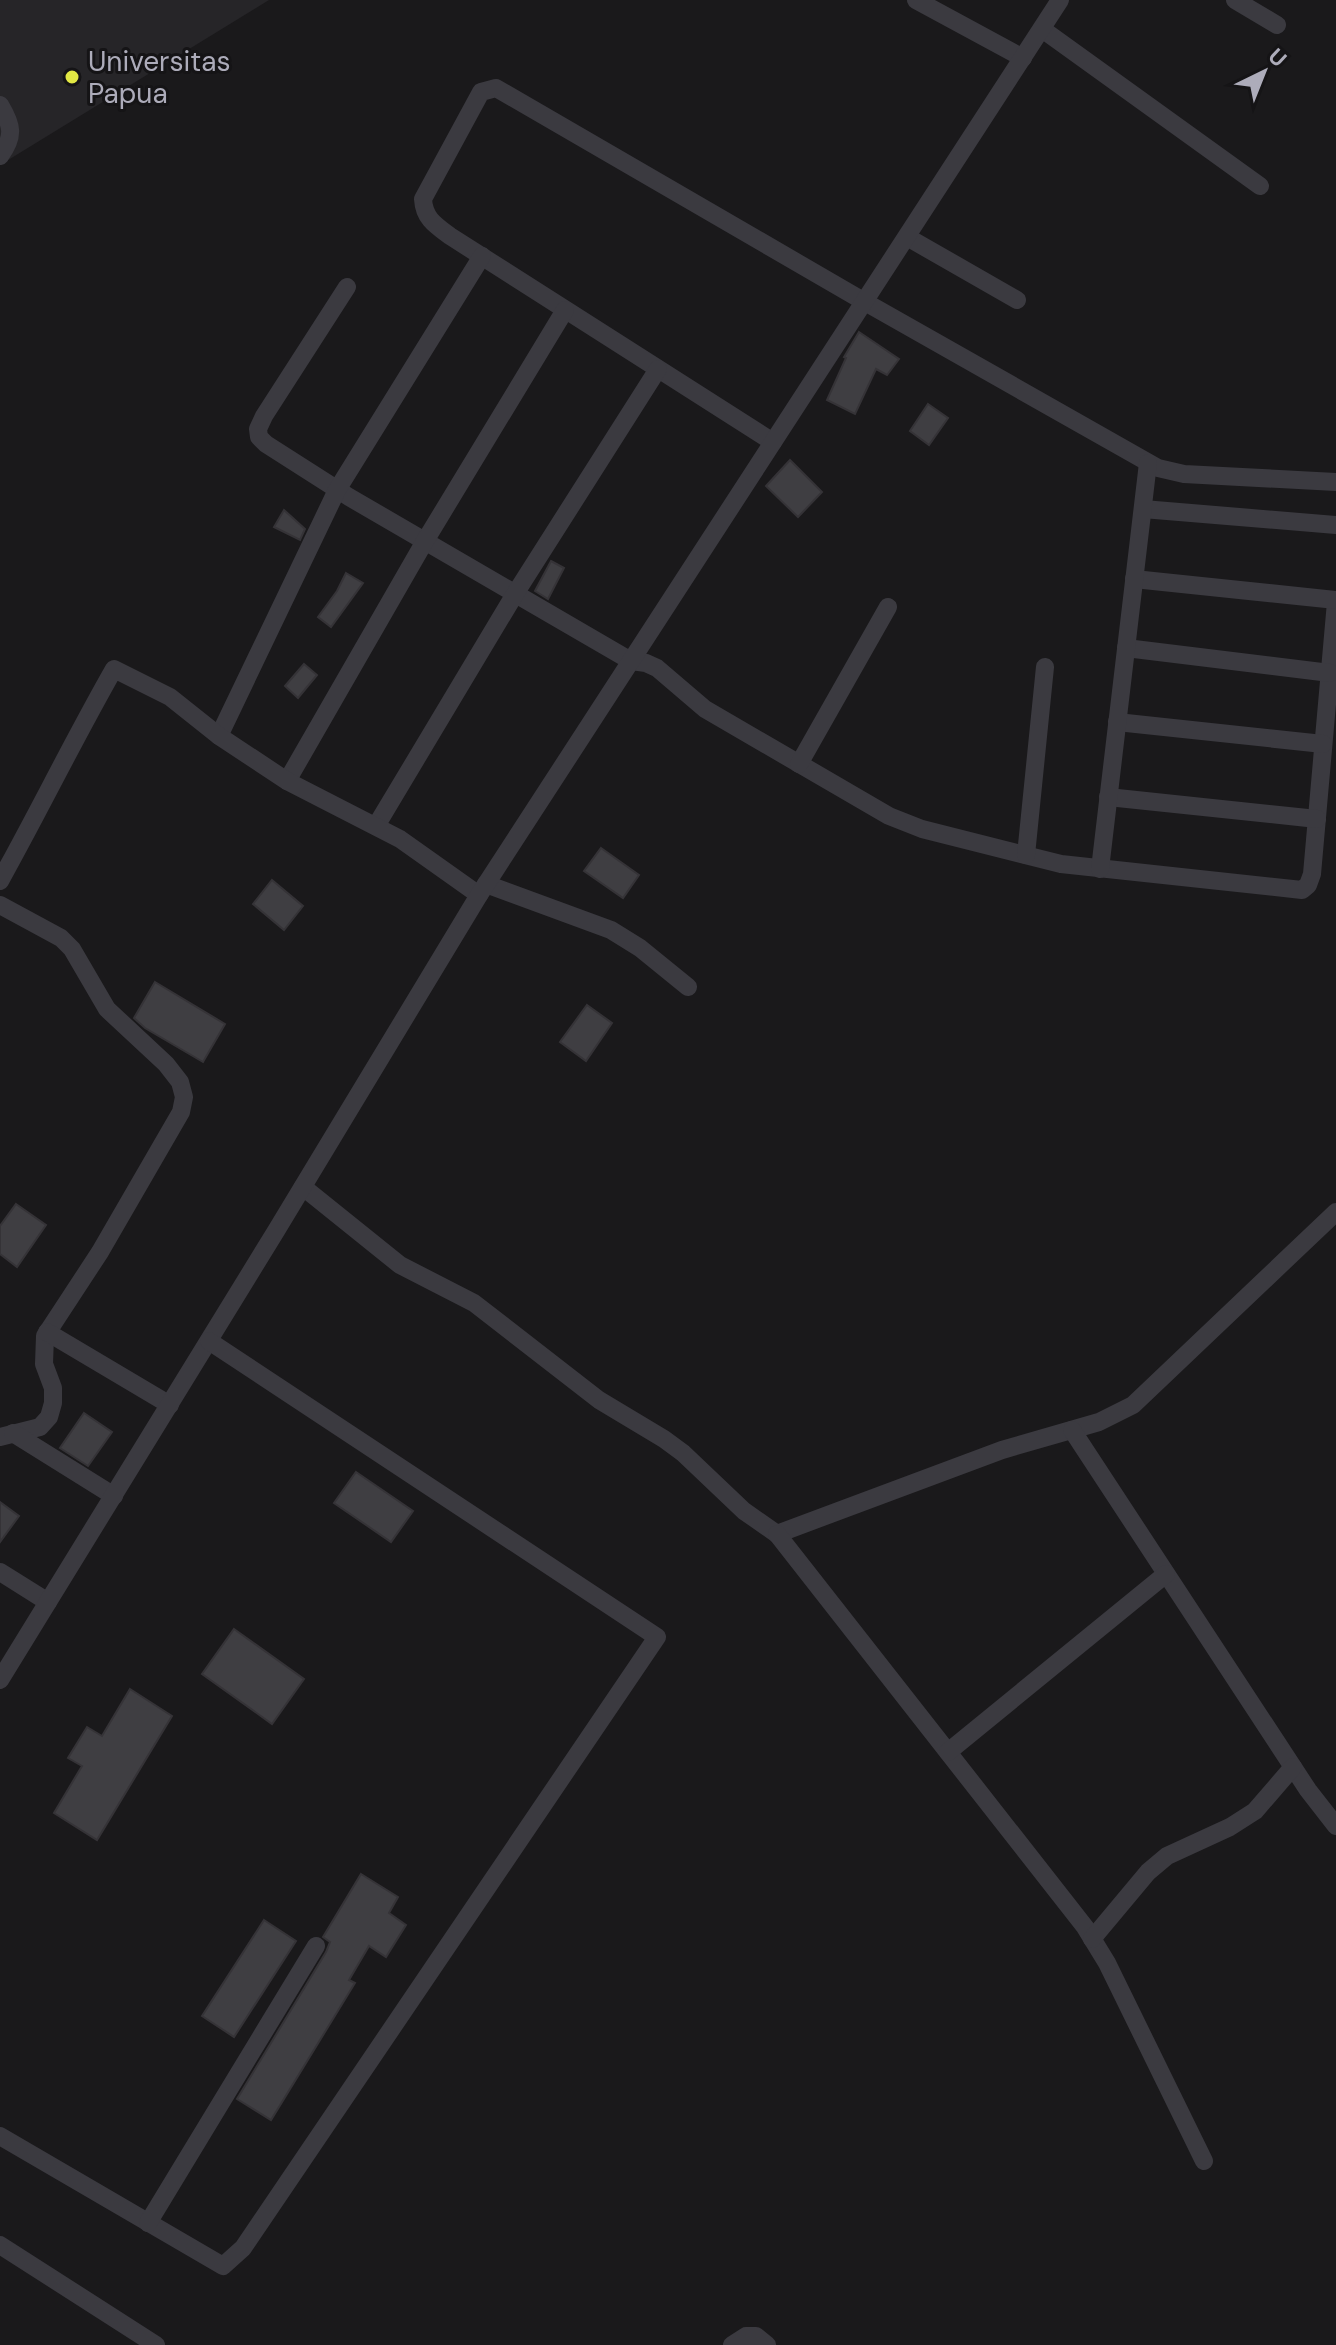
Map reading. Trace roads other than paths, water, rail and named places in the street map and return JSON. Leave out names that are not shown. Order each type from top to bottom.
[{"type":"street","points":[[916,0],[1023,58]]},
{"type":"street","points":[[0,1680],[482,889],[1060,0]]},
{"type":"street","points":[[1235,0],[1277,25]]},
{"type":"street","points":[[1042,29],[1260,186]]},
{"type":"street","points":[[773,442],[429,220],[423,211],[423,199],[474,102],[487,88],[496,88],[1148,463],[1184,474],[1336,482]]},
{"type":"street","points":[[0,105],[11,123],[11,135],[0,156]]},
{"type":"street","points":[[907,237],[1017,300]]},
{"type":"street","points":[[219,736],[337,490],[482,256]]},
{"type":"street","points":[[347,287],[258,429],[259,437],[266,444],[337,490],[631,661],[657,668],[705,709],[889,816],[922,829],[1061,864],[1302,890],[1308,885],[1312,874],[1336,601],[1134,579]]},
{"type":"street","points":[[287,781],[425,541],[565,310]]},
{"type":"street","points":[[376,826],[515,594],[658,369]]},
{"type":"street","points":[[1100,869],[1148,463]]},
{"type":"street","points":[[1143,509],[1336,525]]},
{"type":"street","points":[[799,764],[888,607]]},
{"type":"street","points":[[1126,648],[1330,673]]},
{"type":"street","points":[[1026,855],[1045,667]]},
{"type":"street","points":[[0,881],[44,803],[79,729],[114,669],[170,697],[219,736],[287,781],[400,839],[482,889],[611,930],[640,948],[688,987]]},
{"type":"street","points":[[1117,722],[1323,744]]},
{"type":"street","points":[[1108,797],[1317,819]]},
{"type":"street","points":[[0,905],[61,938],[72,949],[107,1009],[166,1064],[180,1082],[184,1097],[181,1112],[132,1199],[47,1332],[43,1352],[53,1388],[49,1417],[40,1427],[6,1435]]},
{"type":"street","points":[[303,1187],[400,1265],[474,1303],[599,1400],[683,1453],[744,1511],[777,1534],[1092,1939],[1107,1963],[1204,2161]]},
{"type":"street","points":[[777,1534],[1002,1450],[1099,1422],[1133,1405],[1335,1220]]},
{"type":"street","points":[[47,1332],[170,1405]]},
{"type":"street","points":[[0,2136],[223,2266],[243,2248],[657,1637],[209,1341]]},
{"type":"street","points":[[1072,1430],[1293,1767],[1336,1826]]},
{"type":"street","points":[[6,1435],[114,1496]]},
{"type":"street","points":[[0,1572],[48,1602]]},
{"type":"street","points":[[948,1752],[1166,1574]]},
{"type":"street","points":[[1092,1939],[1148,1872],[1167,1856],[1230,1827],[1255,1811],[1293,1767]]},
{"type":"street","points":[[148,2223],[316,1946]]},
{"type":"street","points":[[0,2245],[156,2345]]},
{"type":"street","points":[[732,2345],[746,2336],[756,2336],[767,2345]]},
{"type":"place","name":"Universitas Papua","points":[[72,77]]}]
